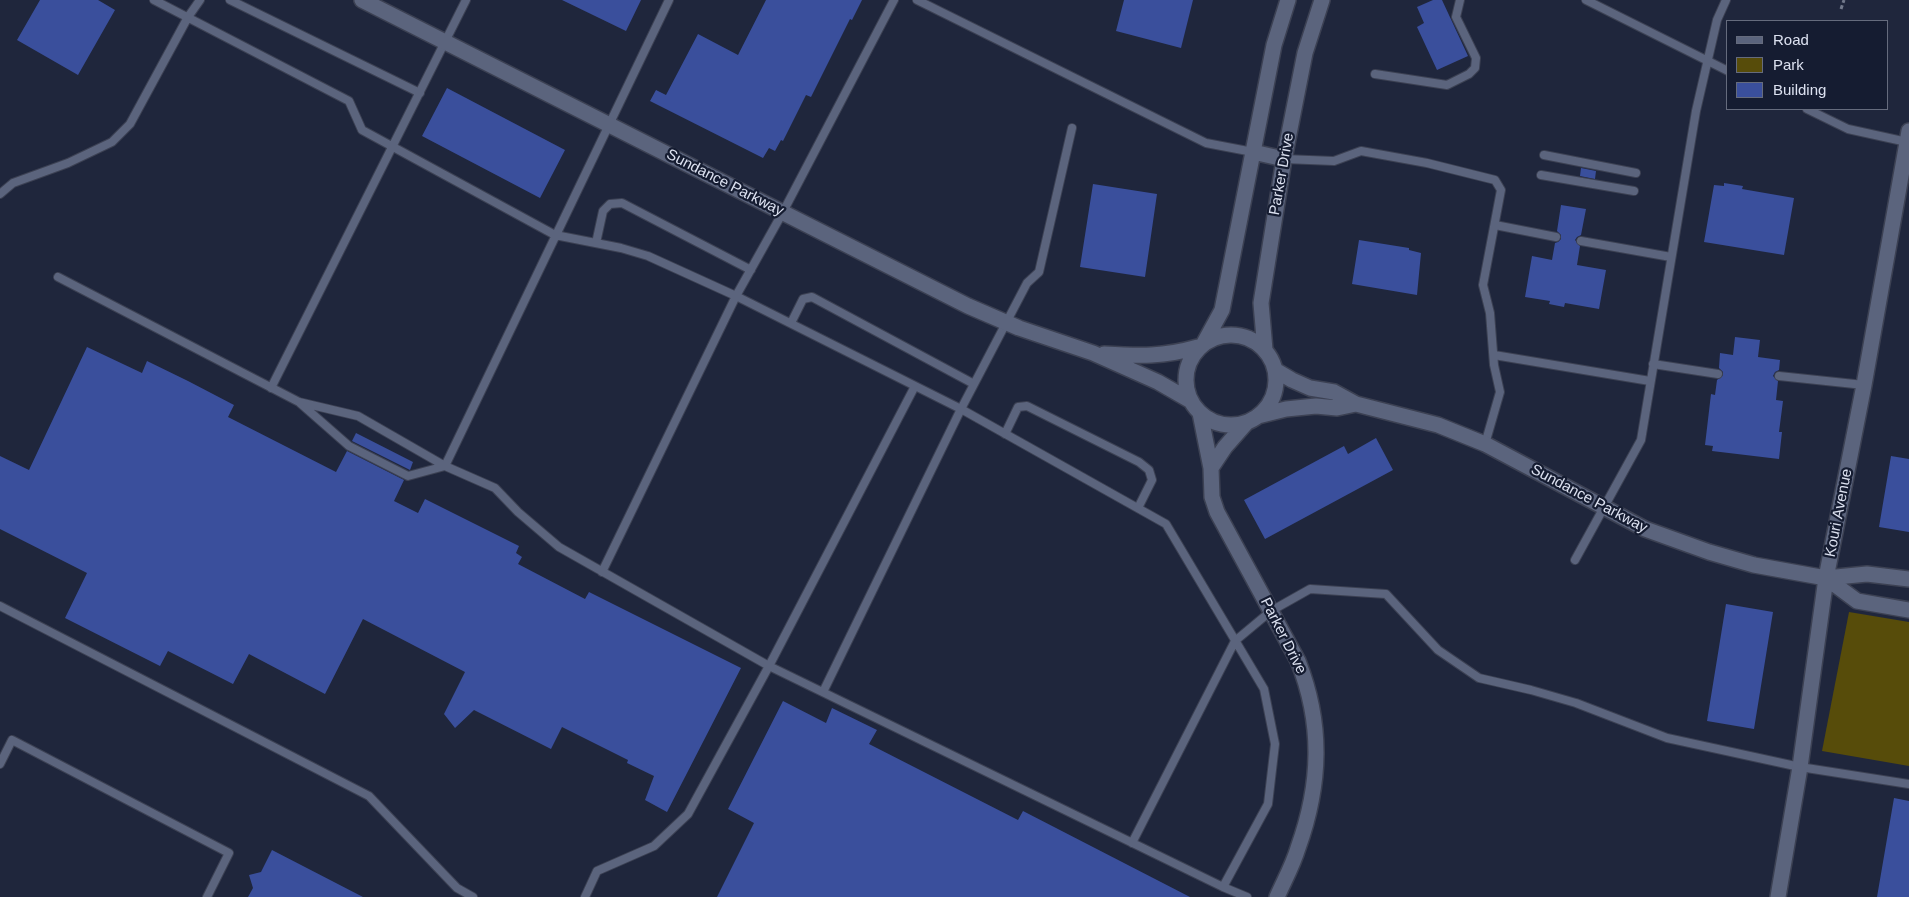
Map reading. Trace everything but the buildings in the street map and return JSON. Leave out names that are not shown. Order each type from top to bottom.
[{"type":"street","name":"Sundance Parkway","points":[[362,0],[968,306],[1007,323],[1093,353],[1158,382],[1190,401]]},
{"type":"street","points":[[1252,420],[1230,425],[1214,422],[1200,413],[1190,401],[1186,387],[1186,373],[1190,359],[1201,345],[1222,310],[1274,45],[1288,0]]},
{"type":"street","name":"Parker Drive","points":[[1265,350],[1261,303],[1284,158],[1305,53],[1322,0]]},
{"type":"street","name":"Kouri Avenue","points":[[1778,897],[1800,767],[1826,578],[1864,385],[1908,136]]},
{"type":"street","points":[[1253,152],[1284,158]]},
{"type":"street","points":[[1201,345],[1219,336],[1233,333],[1252,340],[1265,350],[1275,370],[1274,396],[1267,407],[1225,447],[1211,468]]},
{"type":"street","name":"Sundance Parkway","points":[[1093,353],[1150,357],[1180,352],[1201,345]]},
{"type":"street","name":"Sundance Parkway","points":[[1275,370],[1310,388],[1334,392],[1356,404],[1438,425],[1485,444],[1645,530],[1709,552],[1754,565],[1826,578],[1867,574],[1909,579]]},
{"type":"street","name":"Sundance Parkway","points":[[1252,420],[1286,409],[1316,406],[1336,408],[1356,404]]},
{"type":"street","name":"Parker Drive","points":[[1200,413],[1211,468],[1212,497],[1217,512],[1298,661],[1306,681],[1314,716],[1316,778],[1313,799],[1299,848],[1277,897]]},
{"type":"street","name":"Sundance Parkway","points":[[1826,578],[1857,601],[1909,610]]},
{"type":"lane","points":[[154,0],[349,101],[362,130],[555,235],[648,256],[736,296],[961,409],[1166,524],[1264,689],[1275,752],[1268,804],[1223,887]]},
{"type":"lane","points":[[0,194],[13,183],[68,162],[112,142],[130,124],[188,17],[200,0]]},
{"type":"lane","points":[[230,0],[420,93]]},
{"type":"lane","points":[[271,388],[466,0]]},
{"type":"lane","points":[[299,402],[350,446],[408,476],[445,466],[669,0]]},
{"type":"lane","points":[[602,572],[736,296],[783,212],[894,0]]},
{"type":"lane","points":[[917,0],[1206,143],[1253,152]]},
{"type":"lane","points":[[1375,74],[1447,85],[1469,74],[1476,68],[1476,58],[1456,17],[1460,0]]},
{"type":"lane","points":[[1586,0],[1726,70]]},
{"type":"lane","points":[[1575,560],[1641,440],[1696,111],[1717,20],[1726,0]]},
{"type":"lane","points":[[1808,110],[1848,129],[1908,136]]},
{"type":"lane","points":[[824,692],[961,409],[1027,283],[1039,272],[1072,128]]},
{"type":"lane","points":[[1284,158],[1334,161],[1361,151],[1427,163],[1495,180],[1501,190],[1483,285],[1490,313],[1500,392],[1485,444]]},
{"type":"lane","points":[[1544,155],[1636,173]]},
{"type":"lane","points":[[1541,174],[1634,192]]},
{"type":"lane","points":[[596,243],[603,211],[610,204],[622,203],[751,270]]},
{"type":"lane","points":[[1495,225],[1556,237]]},
{"type":"lane","points":[[1580,241],[1671,257]]},
{"type":"lane","points":[[58,277],[299,402],[358,416],[445,466],[495,488],[518,512],[559,547],[769,666],[1247,897]]},
{"type":"lane","points":[[791,323],[803,299],[812,297],[974,384]]},
{"type":"lane","points":[[1494,355],[1650,381]]},
{"type":"lane","points":[[1653,364],[1718,374]]},
{"type":"lane","points":[[1779,376],[1864,385]]},
{"type":"lane","points":[[585,897],[597,872],[654,846],[688,814],[769,666],[915,386]]},
{"type":"lane","points":[[1004,434],[1018,406],[1027,406],[1139,462],[1149,470],[1152,480],[1138,508]]},
{"type":"lane","points":[[1132,843],[1236,641],[1271,611],[1310,589],[1386,594],[1438,650],[1478,678],[1532,690],[1576,703],[1668,738],[1800,767],[1909,784]]},
{"type":"lane","points":[[0,606],[369,796],[457,888],[473,897]]},
{"type":"lane","points":[[0,764],[12,740],[229,853],[208,897]]},
{"type":"path","points":[[1841,9],[1844,0]]},
{"type":"green space","points":[[1849,612],[1909,622],[1909,766],[1822,751]]}]
